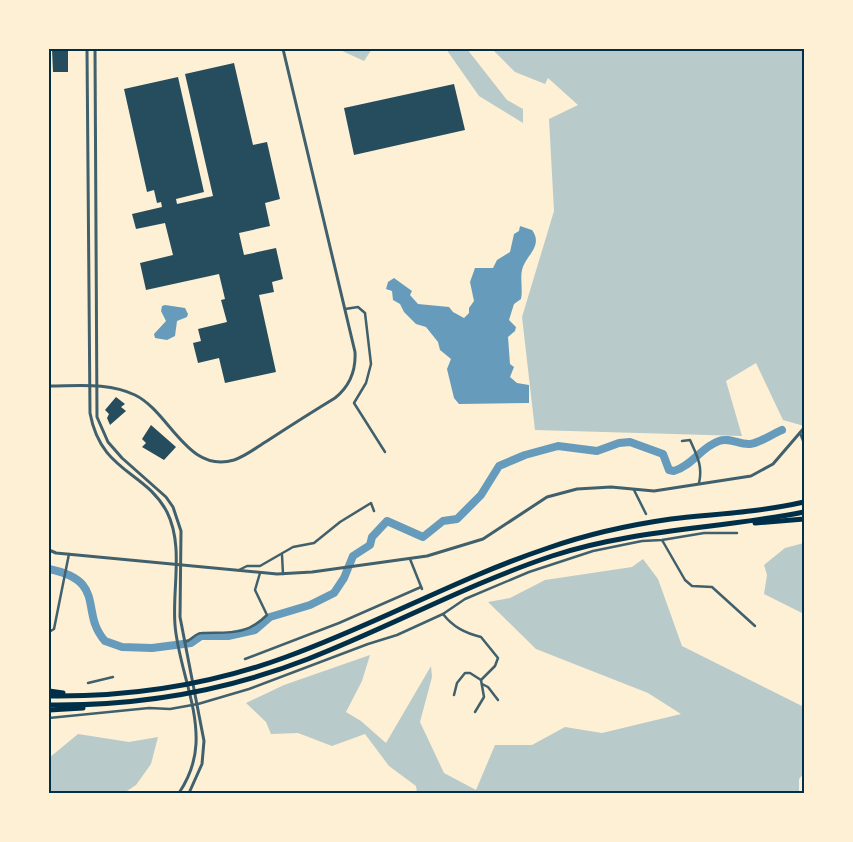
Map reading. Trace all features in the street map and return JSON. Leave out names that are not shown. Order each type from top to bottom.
[{"type":"highway","points":[[49,696],[125,692],[198,682],[285,658],[502,564],[569,541],[643,524],[742,512],[804,502]]},
{"type":"highway","points":[[49,710],[73,709],[185,694],[237,682],[307,660],[488,581],[572,550],[634,535],[804,512]]},
{"type":"highway","points":[[723,524],[804,519]]},
{"type":"highway","points":[[49,691],[81,695]]},
{"type":"highway","points":[[49,705],[118,703]]},
{"type":"street","points":[[86,49],[90,413],[93,429],[100,445],[112,459],[156,497],[163,506],[173,530],[176,563],[174,598],[177,642],[191,705],[196,743],[194,763],[179,793]]},
{"type":"street","points":[[95,49],[97,417],[108,442],[122,458],[166,497],[173,507],[181,531],[182,564],[179,597],[184,642],[204,741],[202,764],[189,793]]},
{"type":"street","points":[[49,386],[96,386],[117,389],[138,396],[197,455],[212,461],[235,459],[321,407],[347,386],[355,370],[356,360],[283,49]]},
{"type":"street","points":[[345,309],[358,307],[366,313],[371,364],[366,383],[354,403],[385,452]]},
{"type":"street","points":[[49,550],[69,554],[283,574],[410,559],[428,556],[484,539],[547,497],[577,489],[661,490],[751,476],[766,469],[804,428]]},
{"type":"street","points":[[800,433],[804,443]]},
{"type":"street","points":[[682,441],[690,440],[700,462],[702,470],[699,485]]},
{"type":"street","points":[[634,490],[646,514]]},
{"type":"street","points":[[239,570],[247,566],[260,566],[293,547],[314,543],[340,522],[371,503],[374,511]]},
{"type":"street","points":[[49,718],[149,708],[170,709],[198,704],[262,684],[397,635],[443,614],[465,599],[529,572],[593,551],[642,541],[662,540],[704,533],[737,533]]},
{"type":"street","points":[[662,540],[685,580],[692,586],[712,587],[755,626]]},
{"type":"street","points":[[49,632],[54,629],[69,554]]},
{"type":"street","points":[[282,555],[283,574]]},
{"type":"street","points":[[245,659],[339,623],[422,588],[410,559]]},
{"type":"street","points":[[184,642],[201,633],[239,632],[257,625],[267,615],[256,590],[260,573]]},
{"type":"street","points":[[443,614],[449,622],[466,634],[481,637],[498,658],[495,666],[481,680]]},
{"type":"street","points":[[454,695],[457,683],[465,673],[470,673],[481,680],[484,697],[475,712]]},
{"type":"street","points":[[88,683],[113,676]]},
{"type":"street","points":[[482,684],[488,687],[498,700]]},
{"type":"shaded area","points":[[338,49],[372,49],[364,61]]},
{"type":"shaded area","points":[[446,49],[467,49],[507,100],[523,109],[523,123],[479,96]]},
{"type":"shaded area","points":[[492,49],[804,49],[804,426],[783,420],[756,363],[726,381],[742,436],[535,430],[522,317],[554,211],[549,119],[578,105],[548,78],[545,84],[515,72]]},
{"type":"shaded area","points":[[804,543],[804,617],[802,613],[764,594],[767,575],[764,565],[785,548]]},
{"type":"shaded area","points":[[643,559],[658,579],[682,646],[804,707],[804,773],[799,779],[799,793],[417,793],[416,786],[389,766],[365,734],[332,746],[298,733],[271,734],[266,722],[246,703],[284,685],[370,655],[362,681],[346,712],[361,721],[386,743],[431,666],[432,677],[420,722],[444,773],[476,790],[495,745],[532,745],[565,727],[602,733],[681,714],[648,693],[536,649],[488,602],[510,598],[545,580],[632,567]]},
{"type":"shaded area","points":[[78,734],[129,742],[158,737],[151,764],[136,785],[124,793],[49,793],[49,758]]},
{"type":"water","points":[[520,226],[532,230],[536,241],[533,251],[522,270],[521,299],[514,304],[509,320],[516,327],[515,331],[508,337],[510,364],[514,367],[510,377],[517,383],[529,385],[529,403],[459,404],[454,398],[447,369],[451,359],[440,350],[438,342],[426,327],[416,324],[404,312],[400,304],[393,300],[392,291],[386,289],[388,282],[394,278],[412,291],[410,295],[418,304],[449,307],[453,312],[464,318],[469,313],[469,308],[474,301],[470,282],[475,268],[493,268],[497,260],[510,252],[514,234],[519,231]]},
{"type":"water","points":[[162,306],[185,308],[188,314],[187,317],[177,321],[175,336],[167,340],[155,338],[154,334],[166,321],[161,311]]},
{"type":"building","points":[[52,49],[68,49],[68,72],[53,72]]},
{"type":"building","points":[[234,63],[253,145],[267,142],[280,199],[265,203],[270,226],[239,233],[244,255],[276,248],[283,279],[272,282],[274,292],[259,295],[276,372],[225,383],[219,358],[198,363],[193,343],[201,341],[198,329],[227,322],[221,300],[225,299],[219,274],[146,290],[140,263],[173,255],[165,223],[136,229],[132,214],[162,207],[161,202],[157,203],[154,190],[147,192],[124,89],[178,77],[204,192],[176,199],[177,204],[213,196],[185,74]]},
{"type":"building","points":[[454,84],[465,130],[354,155],[344,108]]},
{"type":"building","points":[[116,397],[125,404],[121,407],[126,411],[110,425],[107,418],[109,414],[105,410]]},
{"type":"building","points":[[151,425],[176,447],[164,460],[142,447],[146,443],[142,439]]},
{"type":"waterway","points":[[49,569],[67,574],[79,581],[86,589],[98,630],[105,641],[122,647],[152,648],[191,643],[201,636],[228,636],[255,630],[270,617],[310,605],[334,593],[344,578],[353,556],[370,545],[372,537],[387,521],[423,537],[443,521],[457,519],[481,495],[499,466],[525,455],[558,446],[597,451],[619,443],[630,442],[663,454],[669,470],[674,471],[680,469],[719,441],[727,440],[750,444],[782,430]]}]
